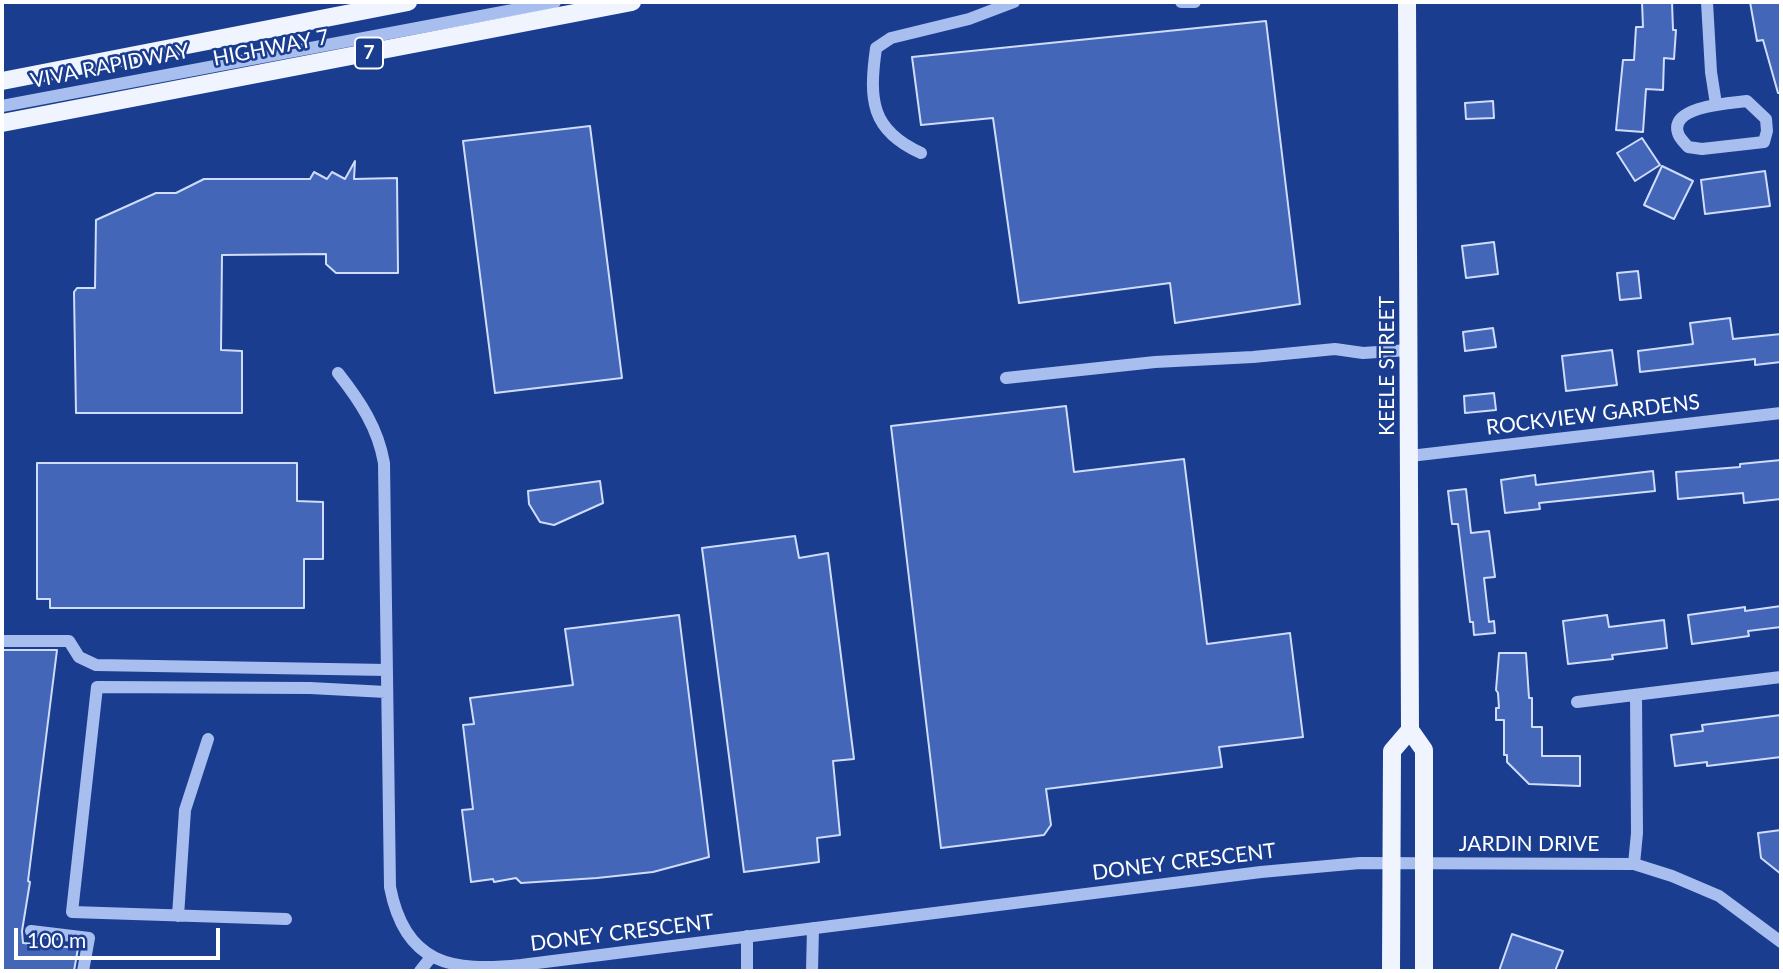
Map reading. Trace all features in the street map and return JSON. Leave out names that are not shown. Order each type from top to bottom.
[{"type":"main road","name":"HIGHWAY 7","points":[[2,81],[408,2]]},
{"type":"main road","name":"HIGHWAY 7","points":[[2,123],[107,95],[632,2]]},
{"type":"main road","name":"KEELE STREET","points":[[1407,2],[1410,730],[1424,750],[1424,971]]},
{"type":"main road","points":[[1391,971],[1392,751],[1410,730]]},
{"type":"street","name":"VIVA RAPIDWAY","points":[[2,106],[107,95],[555,2]]},
{"type":"street","points":[[921,153],[901,144],[877,118],[872,77],[876,48],[891,38],[969,19],[1014,2]]},
{"type":"street","points":[[1181,2],[1195,2]]},
{"type":"street","points":[[1707,2],[1711,72],[1716,104]]},
{"type":"street","points":[[1747,101],[1766,119],[1764,142],[1702,149],[1688,146],[1678,134],[1678,125],[1687,112],[1716,104],[1747,101]]},
{"type":"street","points":[[1006,378],[1156,362],[1335,349],[1363,354],[1409,350]]},
{"type":"street","name":"DONEY CRESCENT","points":[[338,373],[362,407],[381,445],[385,481],[390,887],[397,915],[405,929],[414,941],[447,964],[461,968],[491,968],[1261,872],[1391,863],[1424,864]]},
{"type":"street","name":"ROCKVIEW GARDENS","points":[[1410,456],[1781,413]]},
{"type":"street","points":[[2,641],[69,641],[79,657],[96,665],[387,670]]},
{"type":"street","points":[[1577,702],[1781,677]]},
{"type":"street","points":[[286,919],[72,912],[97,687],[310,688],[387,692]]},
{"type":"street","points":[[1634,864],[1637,833],[1636,696]]},
{"type":"street","points":[[178,916],[185,810],[208,739]]},
{"type":"street","name":"JARDIN DRIVE","points":[[1424,864],[1634,864],[1719,895],[1781,942]]},
{"type":"street","points":[[812,971],[813,928]]},
{"type":"street","points":[[31,931],[89,938],[83,971]]},
{"type":"street","points":[[747,936],[747,971]]},
{"type":"street","points":[[420,971],[432,956]]},
{"type":"building","points":[[1642,2],[1672,2],[1673,30],[1676,30],[1674,59],[1664,58],[1663,90],[1646,89],[1643,132],[1616,130],[1623,60],[1634,60],[1636,27],[1643,27]]},
{"type":"building","points":[[1750,2],[1781,2],[1781,93],[1778,93],[1763,40],[1757,41]]},
{"type":"building","points":[[1266,21],[1300,304],[1175,323],[1170,283],[1019,303],[993,118],[921,125],[912,57]]},
{"type":"building","points":[[1493,101],[1494,118],[1466,119],[1465,103]]},
{"type":"building","points":[[590,126],[622,378],[495,393],[463,141]]},
{"type":"building","points":[[1642,138],[1660,165],[1635,181],[1617,153]]},
{"type":"building","points":[[355,161],[354,179],[397,178],[398,273],[336,273],[326,264],[326,254],[222,255],[221,350],[242,351],[242,413],[76,413],[74,292],[77,288],[95,288],[96,220],[156,193],[176,193],[204,179],[310,179],[314,172],[327,179],[332,172],[345,179]]},
{"type":"building","points":[[1662,166],[1693,181],[1674,219],[1644,205]]},
{"type":"building","points":[[1765,171],[1770,206],[1705,214],[1701,180]]},
{"type":"building","points":[[1494,242],[1498,274],[1466,278],[1462,246]]},
{"type":"building","points":[[1638,271],[1641,298],[1620,300],[1617,273]]},
{"type":"building","points":[[1730,318],[1733,339],[1781,334],[1781,362],[1755,365],[1755,359],[1640,372],[1638,351],[1693,344],[1690,323]]},
{"type":"building","points":[[1493,328],[1496,347],[1465,351],[1463,332]]},
{"type":"building","points":[[1612,350],[1617,385],[1566,391],[1562,356]]},
{"type":"building","points":[[1494,393],[1496,410],[1465,413],[1464,396]]},
{"type":"building","points":[[1066,406],[1074,472],[1184,459],[1207,644],[1290,633],[1303,737],[1219,747],[1222,767],[1046,789],[1051,825],[1044,835],[941,848],[891,426]]},
{"type":"building","points":[[1781,460],[1781,499],[1744,503],[1743,493],[1678,499],[1676,472],[1740,467],[1740,464]]},
{"type":"building","points":[[37,463],[297,463],[297,501],[323,502],[323,559],[304,559],[304,608],[50,608],[50,599],[37,599]]},
{"type":"building","points":[[1653,471],[1655,491],[1539,503],[1540,509],[1505,513],[1501,480],[1535,475],[1536,485]]},
{"type":"building","points":[[600,481],[603,503],[554,525],[540,522],[529,504],[528,491]]},
{"type":"building","points":[[1466,489],[1471,533],[1489,531],[1495,577],[1484,578],[1489,622],[1494,621],[1495,633],[1474,635],[1473,622],[1470,622],[1458,524],[1452,524],[1448,491]]},
{"type":"building","points":[[795,536],[799,558],[828,553],[854,759],[833,761],[840,835],[817,838],[819,862],[744,872],[702,548]]},
{"type":"building","points":[[1781,606],[1781,627],[1748,631],[1749,636],[1692,644],[1688,615],[1745,607],[1745,611]]},
{"type":"building","points":[[679,615],[709,857],[653,872],[597,878],[521,883],[516,878],[471,882],[462,810],[473,809],[463,725],[474,724],[470,698],[573,685],[565,629]]},
{"type":"building","points":[[1607,615],[1609,627],[1664,620],[1667,648],[1612,655],[1613,659],[1568,664],[1563,621]]},
{"type":"building","points":[[2,650],[57,650],[22,931],[23,943],[78,948],[74,971],[2,971]]},
{"type":"building","points":[[1499,653],[1526,653],[1529,698],[1532,698],[1532,727],[1542,727],[1542,756],[1580,756],[1580,786],[1529,784],[1507,762],[1507,755],[1504,755],[1504,720],[1496,720],[1496,708],[1499,708],[1496,690]]},
{"type":"building","points":[[1781,715],[1781,757],[1707,766],[1707,762],[1675,766],[1671,735],[1703,731],[1702,725]]},
{"type":"building","points":[[1781,830],[1781,874],[1761,858],[1758,833]]},
{"type":"building","points":[[1512,934],[1563,951],[1555,971],[1499,971]]}]
